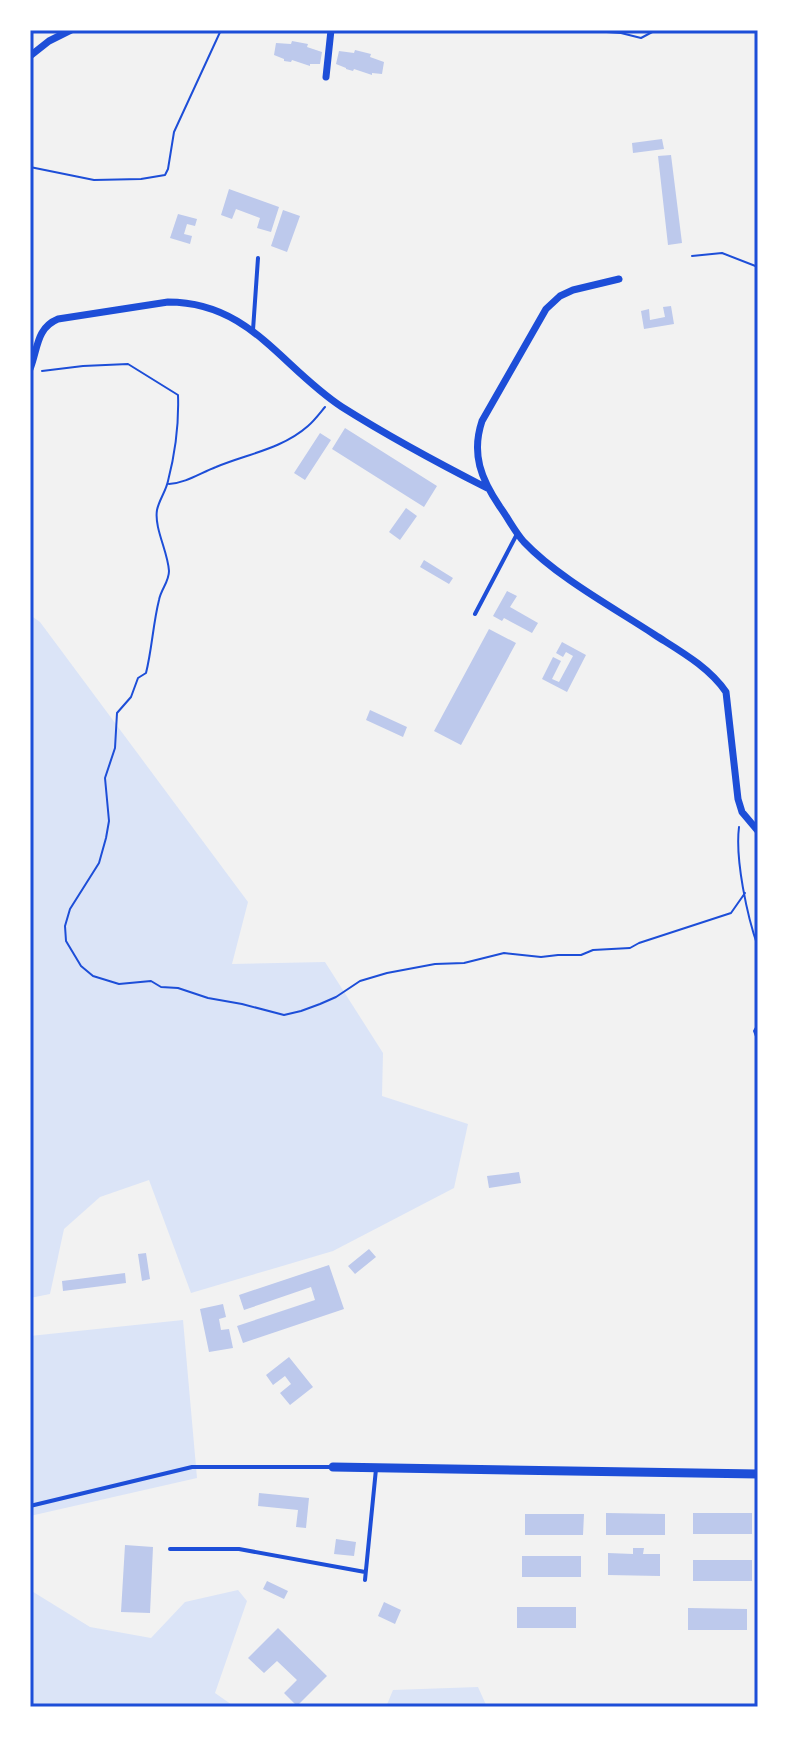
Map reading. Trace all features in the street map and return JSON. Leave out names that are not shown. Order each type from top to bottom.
[{"type":"street","points":[[30,56],[49,41],[71,30]]},
{"type":"street","points":[[326,77],[331,30]]},
{"type":"street","points":[[619,279],[573,290],[560,296],[546,309],[488,411],[477,437],[479,468],[488,488],[518,533],[538,554],[574,582],[675,648],[720,683],[726,692],[738,799],[742,812],[758,831]]},
{"type":"street","points":[[30,369],[41,332],[52,322],[71,316],[182,302],[233,318],[253,330],[330,398],[488,488]]},
{"type":"street","points":[[333,1467],[758,1474]]},
{"type":"lane","points":[[253,330],[258,258]]},
{"type":"lane","points":[[475,614],[518,533]]},
{"type":"lane","points":[[30,1506],[192,1467],[333,1467]]},
{"type":"lane","points":[[365,1580],[376,1467]]},
{"type":"lane","points":[[170,1549],[239,1549],[365,1572]]},
{"type":"path","points":[[30,167],[94,180],[165,175],[174,132],[221,30]]},
{"type":"path","points":[[578,30],[621,33],[641,38],[656,30]]},
{"type":"path","points":[[692,256],[722,253],[758,267]]},
{"type":"path","points":[[43,371],[128,364],[178,395],[177,426],[168,484],[157,511],[169,568],[168,579],[160,592],[146,673],[138,678],[131,697],[117,713],[115,748],[105,778],[109,821],[99,863],[70,909],[65,926],[66,941],[81,966],[93,976],[119,984],[151,981],[161,987],[178,988],[284,1015],[320,1004],[371,977],[412,968],[464,963],[504,953],[541,957],[630,948],[731,913],[745,893]]},
{"type":"path","points":[[168,484],[179,484],[293,437],[309,425],[330,398]]},
{"type":"path","points":[[742,812],[738,839],[750,925],[758,947]]},
{"type":"path","points":[[758,1024],[754,1031],[758,1042]]},
{"type":"shaded area","points":[[30,615],[40,622],[248,902],[232,964],[325,962],[383,1053],[382,1096],[468,1124],[454,1188],[333,1251],[191,1293],[149,1180],[100,1197],[64,1229],[50,1294],[30,1298]]},
{"type":"shaded area","points":[[183,1320],[197,1478],[30,1516],[30,1336]]},
{"type":"shaded area","points":[[30,1590],[90,1627],[151,1638],[185,1602],[238,1590],[247,1601],[215,1693],[235,1707],[30,1707]]},
{"type":"shaded area","points":[[478,1687],[487,1707],[386,1707],[393,1690]]},
{"type":"building","points":[[292,41],[308,44],[307,47],[322,52],[320,64],[310,66],[292,60],[284,61],[274,55],[276,43],[291,44]]},
{"type":"building","points":[[355,50],[371,54],[370,57],[384,62],[382,74],[353,71],[336,64],[339,51],[354,53]]},
{"type":"building","points":[[662,139],[664,149],[633,153],[632,143]]},
{"type":"building","points":[[671,155],[682,243],[668,245],[658,156]]},
{"type":"building","points":[[229,189],[279,207],[271,232],[257,228],[260,218],[236,209],[232,219],[221,215]]},
{"type":"building","points":[[283,210],[300,216],[287,252],[271,246]]},
{"type":"building","points":[[178,214],[197,219],[195,226],[187,224],[184,234],[192,236],[190,244],[170,238]]},
{"type":"building","points":[[671,306],[674,324],[644,329],[641,311],[649,309],[650,320],[665,317],[663,307]]},
{"type":"building","points":[[345,428],[437,486],[424,507],[332,449]]},
{"type":"building","points":[[320,433],[331,440],[305,480],[294,473]]},
{"type":"building","points":[[406,508],[417,516],[400,540],[389,532]]},
{"type":"building","points":[[424,560],[453,578],[449,584],[420,567]]},
{"type":"building","points":[[507,591],[517,596],[510,607],[538,623],[532,633],[504,618],[502,621],[493,616]]},
{"type":"building","points":[[489,629],[516,643],[461,745],[434,731]]},
{"type":"building","points":[[562,642],[586,655],[567,692],[542,679],[553,657],[561,661],[552,679],[559,682],[573,656],[566,652],[563,657],[556,653]]},
{"type":"building","points":[[370,710],[407,727],[403,737],[366,720]]},
{"type":"building","points":[[519,1172],[521,1183],[489,1188],[487,1176]]},
{"type":"building","points":[[369,1249],[376,1257],[355,1274],[348,1266]]},
{"type":"building","points":[[146,1253],[150,1279],[142,1281],[138,1254]]},
{"type":"building","points":[[329,1265],[344,1309],[243,1343],[237,1326],[315,1300],[311,1287],[244,1310],[239,1295]]},
{"type":"building","points":[[125,1273],[126,1283],[63,1291],[62,1281]]},
{"type":"building","points":[[223,1304],[226,1317],[219,1319],[221,1330],[229,1329],[233,1348],[209,1352],[200,1309]]},
{"type":"building","points":[[289,1357],[313,1387],[290,1405],[280,1393],[291,1384],[285,1376],[273,1385],[266,1375]]},
{"type":"building","points":[[259,1493],[309,1498],[306,1528],[296,1527],[298,1510],[258,1506]]},
{"type":"building","points":[[606,1513],[665,1514],[665,1535],[606,1535]]},
{"type":"building","points":[[693,1513],[752,1513],[752,1534],[693,1534]]},
{"type":"building","points":[[525,1514],[584,1514],[583,1535],[525,1535]]},
{"type":"building","points":[[336,1539],[356,1542],[354,1556],[334,1554]]},
{"type":"building","points":[[125,1545],[153,1547],[150,1613],[121,1612]]},
{"type":"building","points":[[633,1548],[644,1548],[643,1554],[660,1554],[660,1576],[608,1575],[608,1553],[633,1554]]},
{"type":"building","points":[[522,1556],[581,1556],[581,1577],[522,1577]]},
{"type":"building","points":[[693,1560],[752,1560],[752,1581],[693,1581]]},
{"type":"building","points":[[267,1581],[288,1591],[284,1599],[263,1589]]},
{"type":"building","points":[[384,1602],[401,1610],[395,1624],[378,1616]]},
{"type":"building","points":[[517,1607],[576,1607],[576,1628],[517,1628]]},
{"type":"building","points":[[688,1608],[747,1609],[747,1630],[688,1630]]},
{"type":"building","points":[[278,1628],[327,1676],[297,1706],[284,1693],[297,1680],[277,1661],[264,1673],[248,1658]]}]
